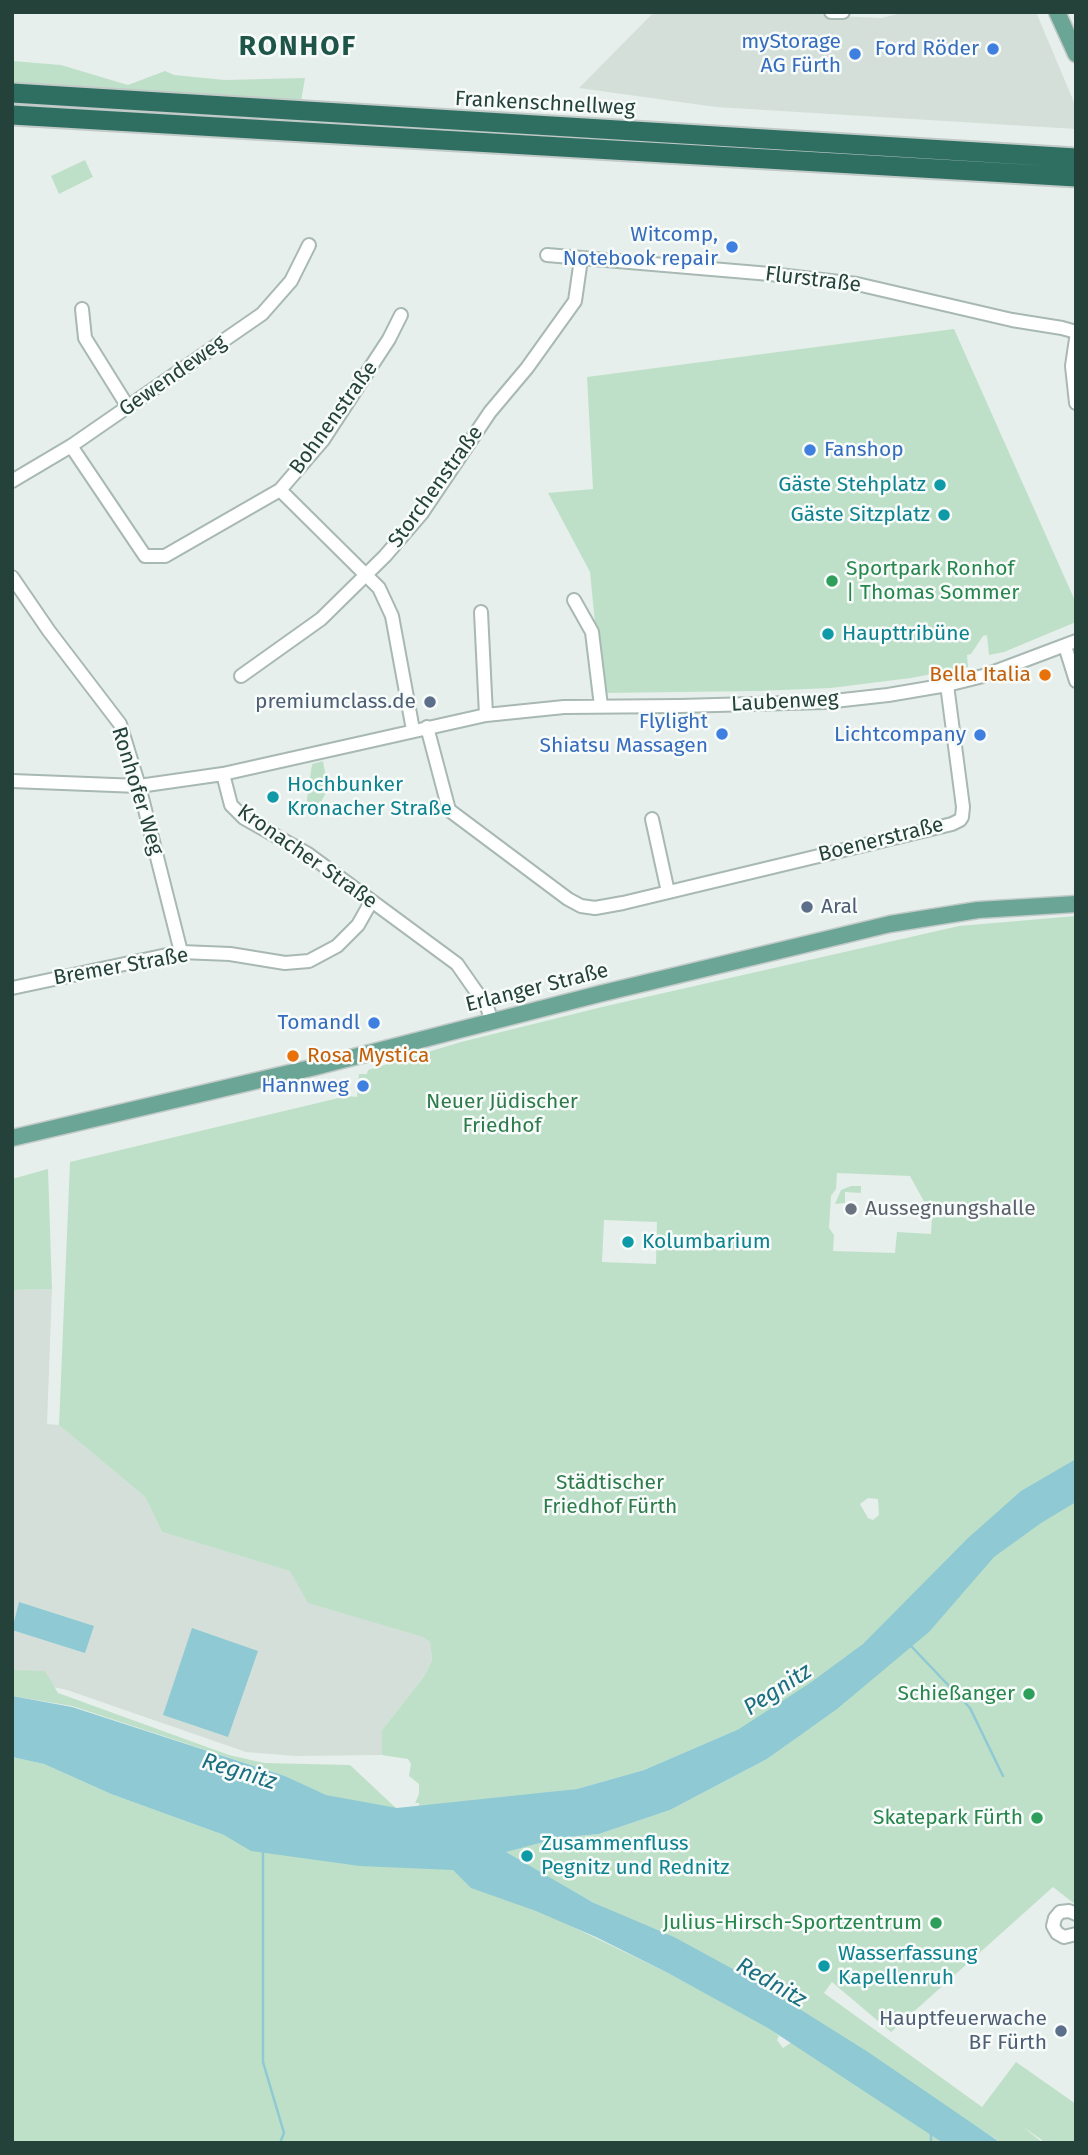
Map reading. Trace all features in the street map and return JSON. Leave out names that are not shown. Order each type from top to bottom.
[{"type":"highway","name":"Frankenschnellweg","points":[[12,93],[1076,158]]},
{"type":"highway","name":"Frankenschnellweg","points":[[12,115],[1076,177]]},
{"type":"main road","points":[[1056,12],[1076,54]]},
{"type":"main road","name":"Erlanger Straße","points":[[12,1138],[290,1073],[890,924],[978,910],[1076,904]]},
{"type":"street","points":[[831,12],[843,12]]},
{"type":"street","name":"Gewendeweg","points":[[12,481],[71,446],[262,314],[290,281],[309,245]]},
{"type":"street","name":"Flurstraße","points":[[547,255],[857,284],[1076,332]]},
{"type":"street","name":"Storchenstraße","points":[[241,676],[321,619],[385,556],[422,513],[490,412],[527,368],[575,301],[581,259]]},
{"type":"street","points":[[82,309],[85,338],[128,407]]},
{"type":"street","name":"Bohnenstraße","points":[[71,446],[145,556],[165,555],[280,490],[323,440],[389,339],[401,315]]},
{"type":"street","points":[[1076,339],[1072,366],[1076,403]]},
{"type":"street","points":[[280,490],[379,588],[391,616],[412,730]]},
{"type":"street","name":"Ronhofer Weg","points":[[12,577],[49,631],[120,724],[139,786],[181,952]]},
{"type":"street","points":[[574,600],[592,632],[601,706]]},
{"type":"street","points":[[481,612],[486,715]]},
{"type":"street","points":[[1070,644],[1076,681]]},
{"type":"street","name":"Laubenweg","points":[[223,774],[486,715],[564,707],[825,702],[947,685],[1012,666],[1070,644]]},
{"type":"street","name":"Boenerstraße","points":[[427,727],[449,810],[568,899],[581,906],[594,908],[960,820],[964,807],[947,685]]},
{"type":"street","points":[[12,781],[139,786],[223,774]]},
{"type":"street","name":"Kronacher Straße","points":[[223,774],[231,805],[244,818],[290,843],[457,964],[487,1007],[492,1021]]},
{"type":"street","points":[[652,819],[668,891]]},
{"type":"street","name":"Bremer Straße","points":[[12,988],[181,952],[230,954],[285,963],[309,961],[337,946],[358,925],[371,902]]},
{"type":"street","points":[[1075,1939],[1060,1936],[1054,1930],[1053,1922],[1060,1912],[1069,1910],[1076,1914]]},
{"type":"shaded area","points":[[654,12],[805,12],[881,18],[906,12],[1036,12],[1076,107],[1076,129],[716,107],[579,88]]},
{"type":"shaded area","points":[[52,1289],[47,1424],[59,1425],[145,1497],[162,1532],[291,1571],[309,1603],[424,1637],[430,1642],[432,1660],[425,1675],[382,1730],[382,1755],[296,1756],[246,1752],[67,1690],[12,1678],[12,1290]]},
{"type":"green space","points":[[12,61],[61,65],[128,85],[165,71],[174,75],[225,80],[305,78],[301,101],[12,84]]},
{"type":"green space","points":[[85,160],[93,177],[59,194],[51,176]]},
{"type":"green space","points":[[954,329],[1076,603],[1076,622],[1004,652],[989,655],[987,635],[983,636],[971,654],[967,655],[968,667],[911,678],[831,688],[602,693],[590,572],[548,493],[593,489],[587,377]]},
{"type":"green space","points":[[323,761],[328,789],[314,815],[305,813],[312,764]]},
{"type":"green space","name":"Städtischer Friedhof Fürth","points":[[1076,916],[1076,1905],[1053,1887],[891,2032],[832,1982],[824,1993],[982,2107],[1016,2062],[1076,2104],[1076,2143],[1046,2143],[1022,2126],[1043,2143],[1002,2143],[914,2086],[505,1852],[559,1838],[599,1834],[670,1810],[767,1759],[836,1709],[739,1729],[644,1770],[577,1789],[419,1806],[419,1803],[415,1803],[419,1784],[409,1776],[411,1764],[408,1759],[382,1755],[382,1730],[425,1675],[432,1660],[430,1642],[423,1637],[308,1603],[290,1571],[162,1532],[145,1497],[59,1425],[70,1162],[347,1096],[357,1097],[359,1074],[367,1074],[368,1070],[461,1042],[602,1007],[959,926]],"holes":[[[837,1173],[910,1176],[932,1216],[931,1234],[897,1232],[895,1253],[833,1251],[834,1235],[829,1228],[831,1196],[836,1189]],[[604,1220],[657,1222],[656,1264],[602,1262]],[[868,1498],[878,1499],[879,1515],[873,1520],[868,1518],[860,1504]]]},
{"type":"green space","points":[[48,1169],[52,1289],[12,1290],[12,1179]]},
{"type":"green space","points":[[861,1186],[861,1193],[845,1192],[845,1203],[835,1204],[841,1190]]},
{"type":"green space","points":[[12,1670],[45,1671],[58,1693],[229,1755],[264,1763],[350,1765],[397,1809],[325,1795],[285,1776],[72,1706],[12,1696]]},
{"type":"green space","points":[[12,1757],[44,1764],[111,1794],[224,1835],[453,1869],[668,1973],[768,2027],[779,2036],[777,2040],[783,2048],[792,2042],[943,2143],[12,2143]]},
{"type":"water","name":"Regnitz","points":[[1076,1459],[1076,1502],[994,1557],[929,1632],[837,1709],[767,1759],[670,1810],[599,1834],[559,1838],[506,1852],[594,1903],[674,1937],[755,1981],[868,2052],[1001,2143],[943,2143],[768,2028],[596,1937],[536,1911],[471,1888],[453,1870],[360,1866],[251,1851],[224,1835],[111,1794],[44,1764],[12,1757],[12,1696],[72,1707],[285,1776],[326,1795],[397,1808],[577,1789],[644,1770],[739,1729],[810,1683],[863,1644],[968,1538],[1021,1491]]},
{"type":"water","points":[[19,1602],[94,1626],[85,1653],[12,1630]]},
{"type":"water","points":[[192,1628],[258,1651],[228,1737],[163,1715]]},
{"type":"waterway","points":[[911,1646],[970,1708],[1003,1776]]},
{"type":"waterway","points":[[263,1849],[263,2062],[284,2133],[280,2143]]},
{"type":"waterway","points":[[931,2133],[931,2143]]},
{"type":"place","name":"Ford Röder","points":[[993,49]]},
{"type":"place","name":"myStorage AG Fürth","points":[[855,54]]},
{"type":"place","name":"Witcomp, Notebook repair","points":[[732,247]]},
{"type":"place","name":"Fanshop","points":[[810,450]]},
{"type":"place","name":"Gäste Stehplatz","points":[[940,485]]},
{"type":"place","name":"Gäste Sitzplatz","points":[[944,515]]},
{"type":"place","name":"Sportpark Ronhof | Thomas Sommer","points":[[832,581]]},
{"type":"place","name":"Haupttribüne","points":[[828,634]]},
{"type":"place","name":"Bella Italia","points":[[1045,675]]},
{"type":"place","name":"premiumclass.de","points":[[430,702]]},
{"type":"place","name":"Flylight Shiatsu Massagen","points":[[722,734]]},
{"type":"place","name":"Lichtcompany","points":[[980,735]]},
{"type":"place","name":"Hochbunker Kronacher Straße","points":[[273,797]]},
{"type":"place","name":"Aral","points":[[807,907]]},
{"type":"place","name":"Tomandl","points":[[374,1023]]},
{"type":"place","name":"Rosa Mystica","points":[[293,1056]]},
{"type":"place","name":"Hannweg","points":[[363,1086]]},
{"type":"place","name":"Aussegnungshalle","points":[[851,1209]]},
{"type":"place","name":"Kolumbarium","points":[[628,1242]]},
{"type":"place","name":"Schießanger","points":[[1029,1694]]},
{"type":"place","name":"Skatepark Fürth","points":[[1037,1818]]},
{"type":"place","name":"Zusammenfluss Pegnitz und Rednitz","points":[[527,1856]]},
{"type":"place","name":"Julius-Hirsch-Sportzentrum","points":[[936,1923]]},
{"type":"place","name":"Wasserfassung Kapellenruh","points":[[824,1966]]},
{"type":"place","name":"Hauptfeuerwache BF Fürth","points":[[1061,2031]]},
{"type":"district","name":"RONHOF","points":[[298,47]]},
{"type":"park label","name":"Neuer Jüdischer Friedhof","points":[[502,1114]]},
{"type":"water label","name":"Pegnitz","points":[[778,1690]]},
{"type":"water label","name":"Rednitz","points":[[771,1983]]}]
